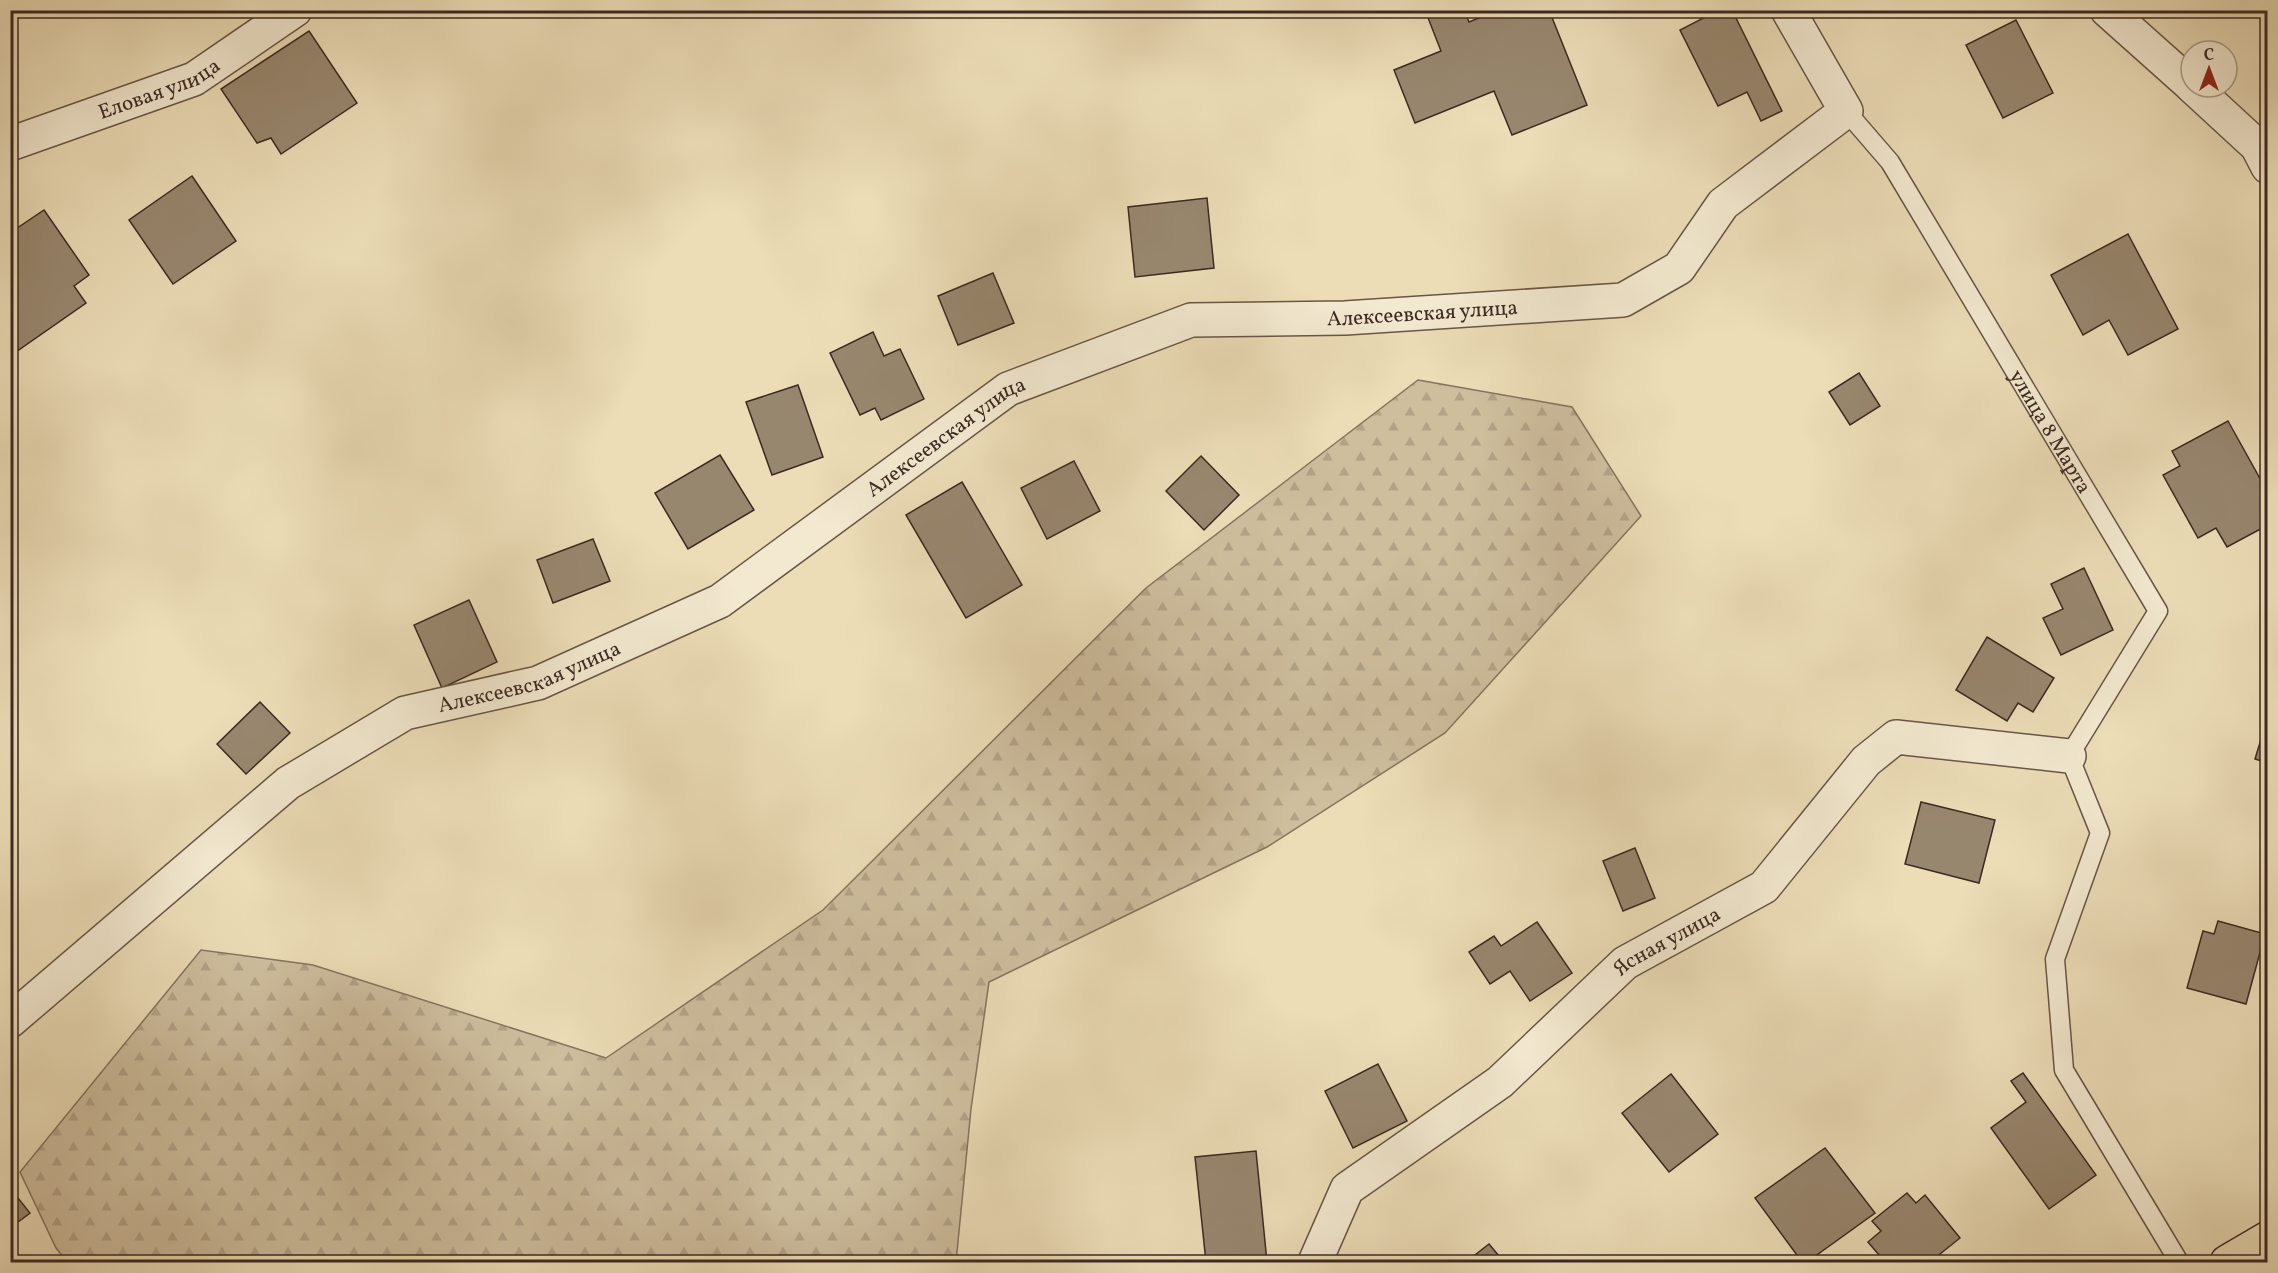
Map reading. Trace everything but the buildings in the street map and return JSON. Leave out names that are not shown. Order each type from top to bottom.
[{"type":"main road","points":[[2227,1263],[2268,1238]]},
{"type":"street","name":"Еловая улица","points":[[10,144],[194,78],[295,10]]},
{"type":"street","points":[[1788,10],[1846,111]]},
{"type":"street","points":[[2107,10],[2179,74]]},
{"type":"street","points":[[2207,99],[2264,150]]},
{"type":"street","name":"Алексеевская улица","points":[[10,1022],[288,783],[405,712],[538,683],[720,601],[1008,389],[1191,321],[1345,318],[1623,300],[1679,268],[1723,204],[1846,111]]},
{"type":"street","name":"Ясная улица","points":[[1315,1263],[1347,1189],[1500,1082],[1625,963],[1764,887],[1866,761],[1896,737],[2069,756]]},
{"type":"lane","name":"улица 8 Марта","points":[[1846,111],[1890,162],[2158,610],[2069,756]]},
{"type":"lane","points":[[2069,756],[2100,833],[2055,959],[2064,1070],[2179,1263]]},
{"type":"green space","points":[[1418,380],[1572,407],[1641,516],[1445,733],[1267,847],[989,982],[971,1109],[956,1262],[67,1262],[56,1248],[20,1172],[201,950],[313,965],[606,1058],[823,910],[1146,588]]}]
